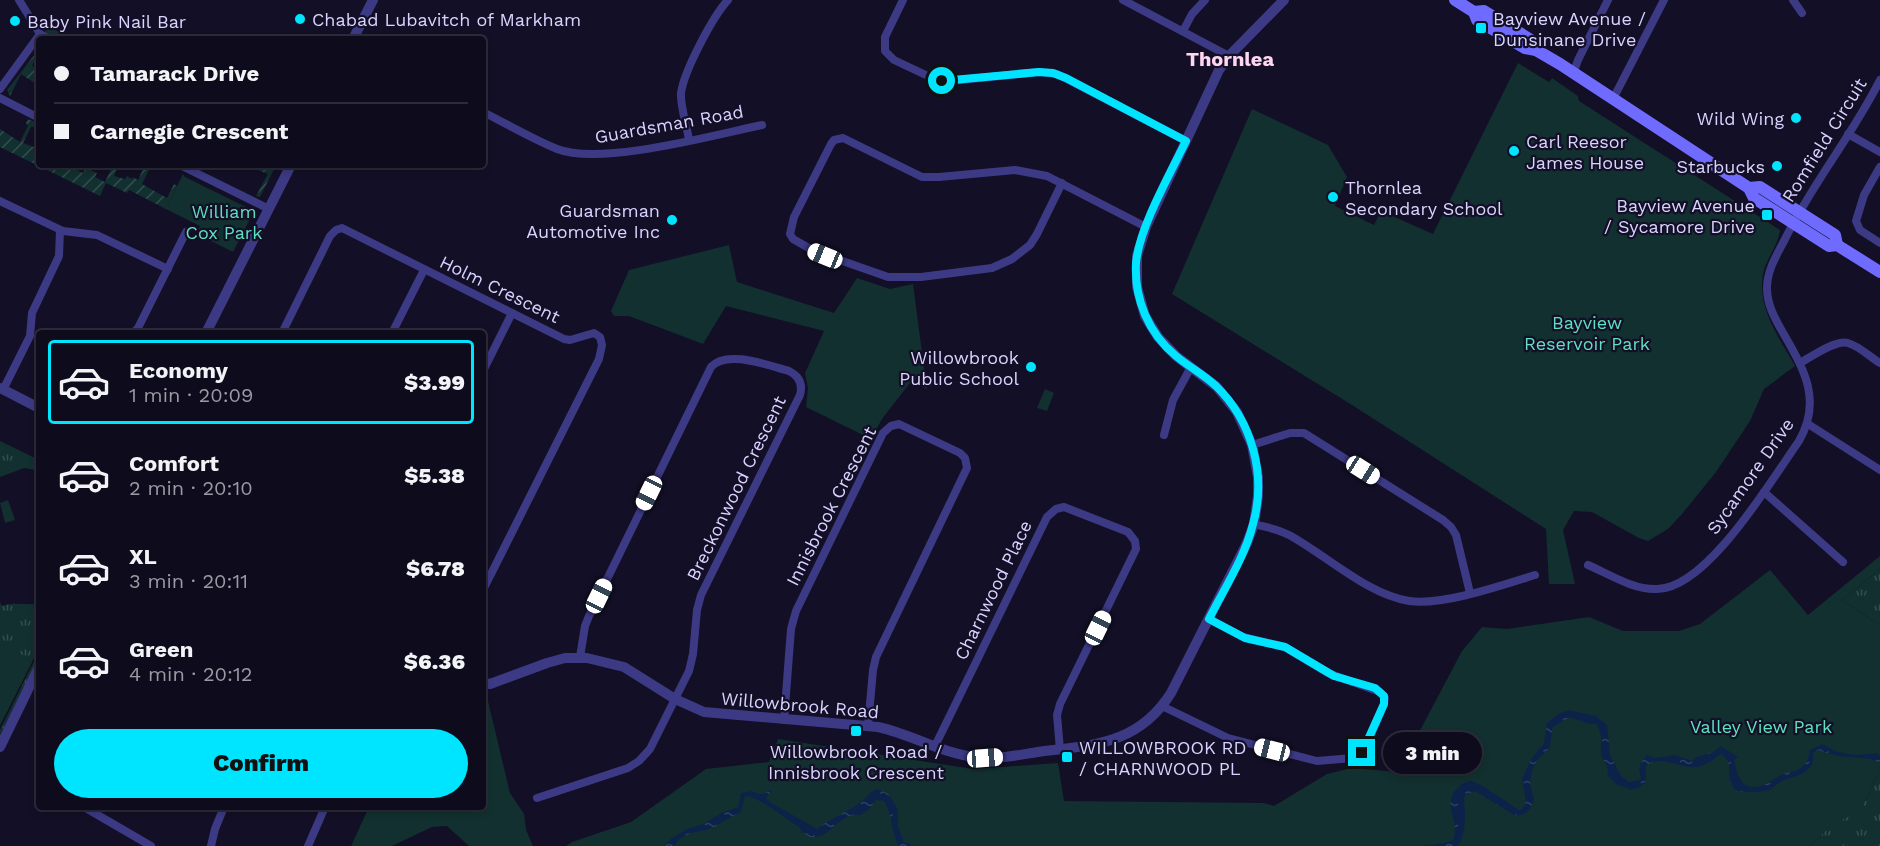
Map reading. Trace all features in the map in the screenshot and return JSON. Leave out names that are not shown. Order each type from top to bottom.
[{"type":"main road","points":[[1455,0],[1474,12],[1477,20],[1525,48],[1536,50],[1749,188],[1754,198],[1796,217],[1829,246],[1837,245],[1880,272]]},
{"type":"street","points":[[19,0],[40,34],[44,36]]},
{"type":"street","points":[[355,36],[373,0]]},
{"type":"street","points":[[690,140],[681,94],[698,50],[719,9],[728,0]]},
{"type":"street","points":[[903,0],[884,42],[885,51],[894,60],[928,76],[946,81],[1039,72],[1058,74],[1186,141]]},
{"type":"street","points":[[1123,0],[1229,56]]},
{"type":"street","points":[[1183,31],[1192,14],[1205,0]]},
{"type":"street","name":"Willowbrook Road","points":[[486,683],[565,658],[597,659],[624,667],[675,699],[712,713],[888,729],[962,755],[985,758],[1105,744],[1122,738],[1144,724],[1162,706],[1174,687],[1243,552],[1254,524],[1258,487],[1252,445],[1243,423],[1232,404],[1217,387],[1176,356],[1158,338],[1141,306],[1136,264],[1146,227],[1219,70],[1229,56],[1284,0]]},
{"type":"street","points":[[1574,74],[1578,60],[1608,0]]},
{"type":"street","points":[[1613,99],[1664,0]]},
{"type":"street","points":[[1793,0],[1802,13]]},
{"type":"street","points":[[0,88],[36,39]]},
{"type":"street","name":"Romfield Circuit","points":[[1796,217],[1880,80]]},
{"type":"street","points":[[0,98],[36,116]]},
{"type":"street","name":"Guardsman Road","points":[[486,113],[558,150],[588,155],[690,140],[762,125]]},
{"type":"street","points":[[1848,134],[1880,152]]},
{"type":"street","points":[[1062,183],[1030,245],[1011,259],[992,268],[921,277],[888,278],[814,251],[793,239],[790,234],[794,217],[831,144],[837,139],[849,140],[922,177],[1015,170],[1047,176],[1062,183],[1146,227]]},
{"type":"street","points":[[1880,167],[1864,195],[1856,220],[1860,230],[1880,243]]},
{"type":"street","points":[[186,168],[269,209]]},
{"type":"street","points":[[208,330],[290,168]]},
{"type":"street","points":[[0,201],[60,230],[97,234],[168,269]]},
{"type":"street","name":"Sycamore Drive","points":[[1588,565],[1641,588],[1662,589],[1688,577],[1727,542],[1799,441],[1808,424],[1810,392],[1800,363],[1774,317],[1767,288],[1772,264],[1796,217]]},
{"type":"street","name":"Holm Crescent","points":[[283,330],[330,236],[342,228],[564,339],[570,340],[594,333],[600,337],[602,345],[598,359],[486,584]]},
{"type":"street","points":[[36,406],[2,389],[30,336],[32,313],[59,256],[60,230]]},
{"type":"street","points":[[136,330],[186,232]]},
{"type":"street","points":[[394,330],[424,270]]},
{"type":"street","points":[[486,364],[512,313]]},
{"type":"street","points":[[1800,363],[1843,342],[1851,344],[1880,363]]},
{"type":"street","name":"Breckonwood Crescent","points":[[537,798],[636,764],[650,749],[691,666],[697,610],[701,595],[800,395],[800,381],[792,372],[729,358],[718,360],[711,367],[589,616],[580,657]]},
{"type":"street","points":[[1164,435],[1173,400],[1191,366]]},
{"type":"street","name":"Innisbrook Crescent","points":[[784,720],[791,629],[796,611],[884,433],[891,426],[899,424],[960,453],[965,458],[967,468],[876,657],[868,726]]},
{"type":"street","points":[[1808,424],[1880,470]]},
{"type":"street","points":[[1252,445],[1290,433],[1304,433],[1443,520],[1456,535],[1470,593]]},
{"type":"street","points":[[1764,492],[1843,562]]},
{"type":"street","name":"Charnwood Place","points":[[935,746],[1047,517],[1056,508],[1064,507],[1124,530],[1134,537],[1136,545],[1135,553],[1060,704],[1058,715],[1060,750]]},
{"type":"street","points":[[1254,524],[1288,534],[1372,588],[1398,599],[1425,602],[1470,593],[1535,575]]},
{"type":"street","points":[[1162,706],[1225,738],[1317,761],[1328,762],[1353,758],[1365,749],[1384,704],[1385,698],[1380,692],[1331,674],[1285,647],[1245,638],[1209,619]]},
{"type":"street","points":[[0,747],[36,673]]},
{"type":"street","points":[[89,810],[151,846]]},
{"type":"street","points":[[211,846],[223,810]]},
{"type":"street","points":[[308,846],[324,810]]},
{"type":"green space","points":[[37,21],[68,36],[52,36],[45,32],[44,28],[42,30]]},
{"type":"green space","points":[[36,53],[32,66],[36,68],[36,84],[21,74],[10,96],[7,90]]},
{"type":"green space","name":"Bayview Reservoir Park","points":[[1518,63],[1549,82],[1552,78],[1578,96],[1579,101],[1780,230],[1763,274],[1763,299],[1776,333],[1795,366],[1764,389],[1750,421],[1716,472],[1668,529],[1648,541],[1592,512],[1574,511],[1563,530],[1575,584],[1549,584],[1546,529],[1172,294],[1252,109],[1328,145],[1347,177],[1335,206],[1374,225],[1381,211],[1433,234]]},
{"type":"green space","points":[[28,119],[36,123],[34,127],[31,127],[23,143],[36,148],[36,165],[0,147],[0,129],[20,142],[28,126],[26,123]]},
{"type":"green space","points":[[43,168],[74,168],[83,173],[86,168],[97,173],[95,177],[105,182],[112,168],[118,168],[114,176],[125,179],[127,176],[132,179],[133,177],[138,180],[144,168],[150,168],[142,184],[167,198],[174,184],[177,186],[166,209],[129,190],[127,193],[106,183],[100,196]]},
{"type":"green space","points":[[253,168],[274,169],[260,197],[256,196],[268,174]]},
{"type":"green space","name":"William Cox Park","points":[[183,174],[254,211],[233,252],[197,234],[200,226],[166,209]]},
{"type":"green space","points":[[729,245],[737,282],[834,313],[857,278],[890,289],[913,284],[927,390],[913,379],[882,419],[871,439],[806,407],[808,388],[805,373],[824,331],[726,306],[703,344],[629,316],[614,316],[611,311],[629,270]]},
{"type":"green space","points":[[1045,389],[1054,393],[1047,411],[1037,408]]},
{"type":"green space","points":[[0,441],[36,459],[36,470],[24,468],[0,477]]},
{"type":"green space","points":[[8,500],[15,520],[5,523],[0,503]]},
{"type":"green space","name":"Valley View Park","points":[[1880,556],[1880,569],[1842,600],[1880,625],[1880,770],[1863,805],[1855,813],[1829,827],[1810,846],[566,846],[631,822],[706,769],[769,762],[778,739],[973,769],[1058,763],[1064,801],[1264,803],[1274,806],[1327,774],[1351,768],[1398,772],[1462,651],[1482,627],[1507,629],[1589,617],[1623,631],[1679,631],[1700,624],[1770,570],[1808,615]]},
{"type":"green space","points":[[1880,569],[1880,625],[1842,600]]},
{"type":"green space","points":[[0,602],[2,606],[36,604],[36,654],[0,725]]},
{"type":"green space","points":[[0,639],[32,662],[0,725]]},
{"type":"green space","points":[[36,657],[36,663],[0,735],[0,730]]},
{"type":"green space","points":[[487,697],[510,793],[524,814],[526,830],[533,846],[469,846],[447,826],[432,827],[392,846],[351,846],[368,810],[486,810]]},
{"type":"green space","points":[[1880,770],[1880,846],[1810,846],[1829,827],[1863,805]]},
{"type":"water","points":[[1569,710],[1596,716],[1607,725],[1610,754],[1621,776],[1629,782],[1640,780],[1640,765],[1647,755],[1654,758],[1675,755],[1692,761],[1721,746],[1738,757],[1734,760],[1739,777],[1743,783],[1751,787],[1760,786],[1801,768],[1806,763],[1810,750],[1822,744],[1849,754],[1877,753],[1880,756],[1880,763],[1871,759],[1838,756],[1818,750],[1813,753],[1811,766],[1803,773],[1768,790],[1743,792],[1732,786],[1728,762],[1721,754],[1701,766],[1694,767],[1665,761],[1652,762],[1646,766],[1644,784],[1631,790],[1616,784],[1608,776],[1607,766],[1601,755],[1601,737],[1597,724],[1589,724],[1570,717],[1553,727],[1549,749],[1537,760],[1532,771],[1530,783],[1534,800],[1527,812],[1514,815],[1475,791],[1465,795],[1464,829],[1458,846],[1423,846],[1453,840],[1455,828],[1451,799],[1459,787],[1468,781],[1480,785],[1519,810],[1522,809],[1526,802],[1522,779],[1531,759],[1544,743],[1547,723],[1558,714]]},
{"type":"water","points":[[877,789],[887,793],[898,810],[898,827],[904,842],[915,846],[899,846],[884,801],[876,800],[861,815],[849,816],[825,834],[810,837],[765,804],[745,796],[741,812],[710,829],[688,834],[674,846],[664,846],[672,838],[689,828],[704,824],[719,814],[738,807],[741,793],[752,791],[765,794],[770,790],[772,791],[766,798],[770,802],[817,829],[857,805]]},
{"type":"place","name":"Chabad Lubavitch of Markham","points":[[300,19]]},
{"type":"place","name":"Baby Pink Nail Bar","points":[[15,21]]},
{"type":"place","name":"Bayview Avenue / Dunsinane Drive","points":[[1481,28]]},
{"type":"place","name":"Wild Wing","points":[[1796,118]]},
{"type":"place","name":"Carl Reesor James House","points":[[1514,151]]},
{"type":"place","name":"Starbucks","points":[[1777,166]]},
{"type":"place","name":"Thornlea Secondary School","points":[[1333,197]]},
{"type":"place","name":"Bayview Avenue / Sycamore Drive","points":[[1767,215]]},
{"type":"place","name":"Guardsman Automotive Inc","points":[[672,220]]},
{"type":"place","name":"Willowbrook Public School","points":[[1031,367]]},
{"type":"place","name":"Willowbrook Road / Innisbrook Crescent","points":[[856,731]]},
{"type":"place","name":"WILLOWBROOK RD / CHARNWOOD PL","points":[[1067,757]]},
{"type":"district","name":"Thornlea","points":[[1230,59]]},
{"type":"route","points":[[942,81],[1039,72],[1053,73],[1100,95],[1186,141],[1146,227],[1137,256],[1136,275],[1139,297],[1150,326],[1166,347],[1225,395],[1243,423],[1252,445],[1257,467],[1258,487],[1254,524],[1243,552],[1209,619],[1245,638],[1285,647],[1331,674],[1378,690],[1385,698],[1382,712],[1362,753]]}]
